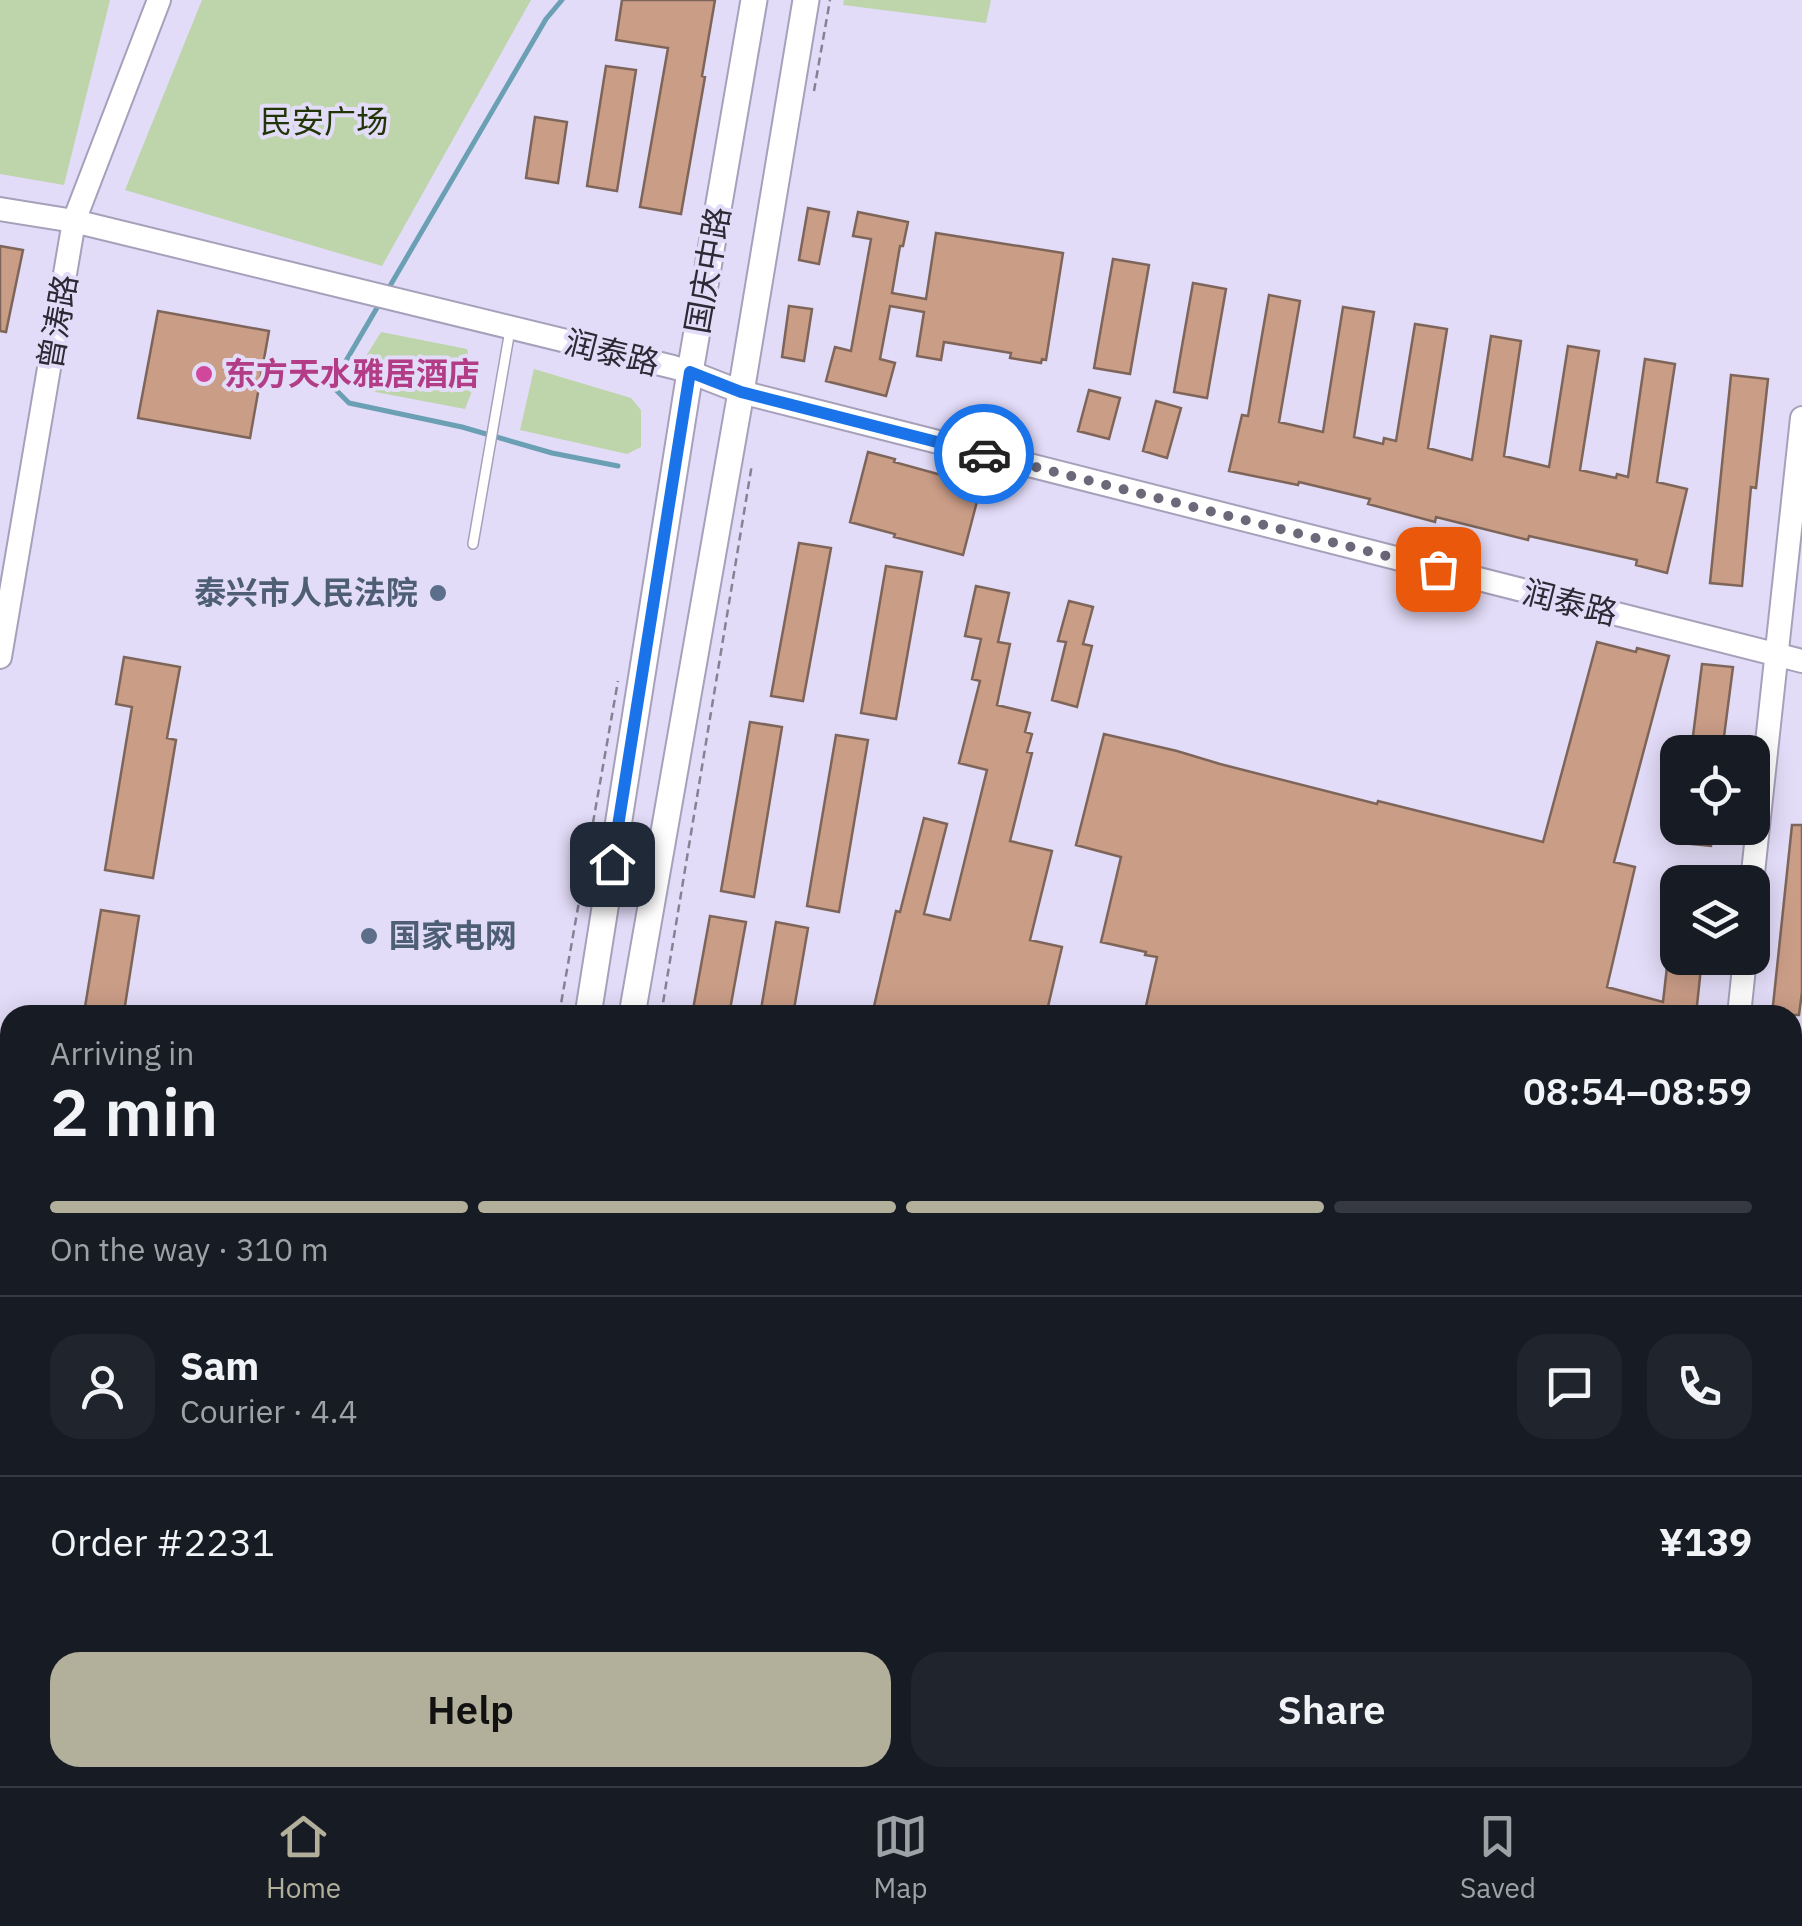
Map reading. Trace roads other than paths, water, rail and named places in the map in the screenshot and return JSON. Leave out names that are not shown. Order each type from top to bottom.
[{"type":"main road","name":"国庆中路","points":[[590,1005],[690,372],[754,0]]},
{"type":"main road","points":[[634,1005],[806,0]]},
{"type":"street","name":"曾涛路","points":[[0,657],[74,221],[159,0]]},
{"type":"street","name":"润泰路","points":[[0,210],[74,221],[690,372],[741,392],[1802,661]]},
{"type":"street","points":[[1754,865],[1802,418]]},
{"type":"street","points":[[1740,1005],[1743,975]]},
{"type":"lane","points":[[473,544],[510,328]]},
{"type":"waterway","points":[[387,291],[546,19],[562,0]]},
{"type":"waterway","points":[[381,301],[334,388],[349,403],[618,466]]},
{"type":"place","name":"东方天水雅居酒店","points":[[204,374]]},
{"type":"place","name":"泰兴市人民法院","points":[[438,593]]},
{"type":"place","name":"国家电网","points":[[369,936]]},
{"type":"park label","name":"民安广场","points":[[324,122]]}]
